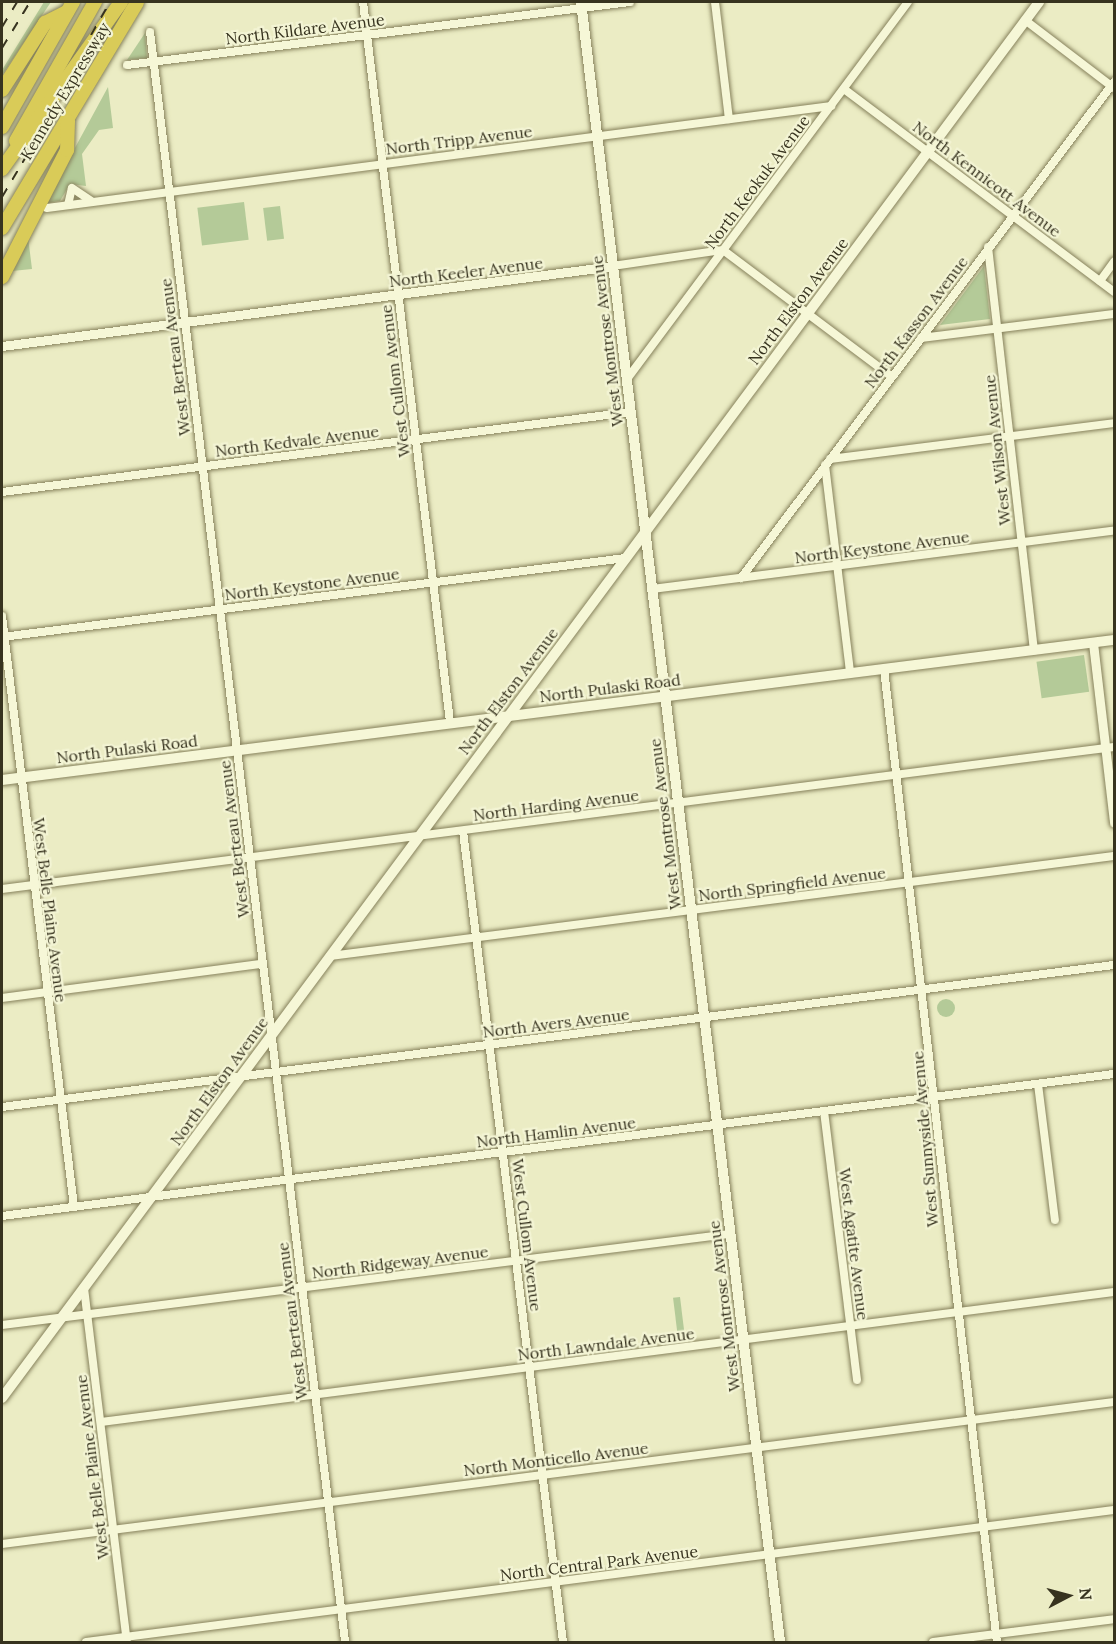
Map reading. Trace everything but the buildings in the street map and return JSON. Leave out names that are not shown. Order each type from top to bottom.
[{"type":"highway","points":[[2,168],[95,2]]},
{"type":"highway","points":[[2,168],[130,5],[149,2]]},
{"type":"highway","name":"Kennedy Expressway","points":[[2,228],[68,119],[130,5]]},
{"type":"highway","points":[[2,90],[45,23],[70,7]]},
{"type":"highway","points":[[2,127],[70,7]]},
{"type":"highway","points":[[2,278],[67,150],[68,119]]},
{"type":"main road","name":"North Elston Avenue","points":[[2,1398],[1039,2]]},
{"type":"main road","name":"West Montrose Avenue","points":[[582,4],[780,1642]]},
{"type":"main road","name":"North Pulaski Road","points":[[2,780],[1114,640]]},
{"type":"street","name":"West Cullom Avenue","points":[[363,2],[450,722]]},
{"type":"street","name":"North Kildare Avenue","points":[[127,65],[367,35],[582,4],[630,2]]},
{"type":"street","points":[[715,2],[729,119]]},
{"type":"street","name":"North Keokuk Avenue","points":[[627,379],[908,2]]},
{"type":"street","points":[[1025,20],[1114,85]]},
{"type":"street","name":"West Berteau Avenue","points":[[150,32],[345,1642]]},
{"type":"street","name":"North Kasson Avenue","points":[[741,578],[988,248],[1114,85]]},
{"type":"street","name":"North Kennicott Avenue","points":[[844,89],[1114,292]]},
{"type":"street","name":"North Tripp Avenue","points":[[47,208],[831,106]]},
{"type":"street","name":"North Tripp Avenue","points":[[68,205],[72,188],[91,201]]},
{"type":"street","name":"West Wilson Avenue","points":[[988,248],[1034,650]]},
{"type":"street","points":[[723,250],[892,377]]},
{"type":"street","name":"North Keeler Avenue","points":[[2,346],[398,296],[723,250]]},
{"type":"street","points":[[1100,281],[1114,262]]},
{"type":"street","points":[[921,338],[1114,314]]},
{"type":"street","name":"North Kedvale Avenue","points":[[2,492],[631,412]]},
{"type":"street","points":[[850,673],[827,462],[1114,423]]},
{"type":"street","name":"North Keystone Avenue","points":[[652,589],[1114,531]]},
{"type":"street","name":"North Keystone Avenue","points":[[3,637],[626,558]]},
{"type":"street","name":"West Belle Plaine Avenue","points":[[2,616],[74,1206]]},
{"type":"street","points":[[1093,643],[1110,748],[1114,823]]},
{"type":"street","name":"West Sunnyside Avenue","points":[[884,669],[923,990],[957,1312],[997,1639]]},
{"type":"street","name":"North Harding Avenue","points":[[2,889],[1110,748]]},
{"type":"street","name":"West Cullom Avenue","points":[[463,831],[563,1642]]},
{"type":"street","name":"North Springfield Avenue","points":[[330,956],[1114,856]]},
{"type":"street","points":[[2,998],[262,964]]},
{"type":"street","name":"North Avers Avenue","points":[[2,1107],[1114,965]]},
{"type":"street","name":"North Hamlin Avenue","points":[[2,1216],[1114,1074]]},
{"type":"street","points":[[1038,1084],[1055,1220]]},
{"type":"street","name":"West Agatite Avenue","points":[[824,1111],[857,1380]]},
{"type":"street","name":"North Ridgeway Avenue","points":[[2,1325],[730,1234]]},
{"type":"street","name":"West Belle Plaine Avenue","points":[[84,1288],[127,1640]]},
{"type":"street","name":"North Lawndale Avenue","points":[[100,1422],[1114,1292]]},
{"type":"street","name":"North Monticello Avenue","points":[[2,1544],[1114,1402]]},
{"type":"street","name":"North Central Park Avenue","points":[[86,1642],[127,1640],[341,1609],[1114,1510]]},
{"type":"street","points":[[933,1642],[997,1639],[1114,1619]]},
{"type":"green space","points":[[44,2],[51,2],[2,75],[2,70]]},
{"type":"green space","points":[[145,33],[147,58],[127,60]]},
{"type":"green space","points":[[108,87],[113,128],[99,130],[82,154],[86,186],[70,184],[60,201],[45,203]]},
{"type":"green space","points":[[244,202],[249,240],[202,245],[197,208]]},
{"type":"green space","points":[[280,206],[284,239],[267,241],[263,208]]},
{"type":"green space","points":[[28,237],[32,269],[12,271]]},
{"type":"green space","points":[[984,266],[990,319],[940,325]]},
{"type":"green space","points":[[1084,655],[1089,692],[1042,698],[1036,662]]},
{"type":"green space","points":[[946,999],[952,1002],[955,1008],[952,1014],[946,1017],[940,1014],[937,1008],[940,1002]]},
{"type":"green space","points":[[680,1297],[685,1336],[678,1337],[673,1298]]},
{"type":"railway","points":[[2,27],[17,2]]},
{"type":"railway","points":[[2,48],[30,2]]},
{"type":"railway","points":[[91,35],[110,2]]},
{"type":"railway","points":[[2,197],[33,145]]}]
